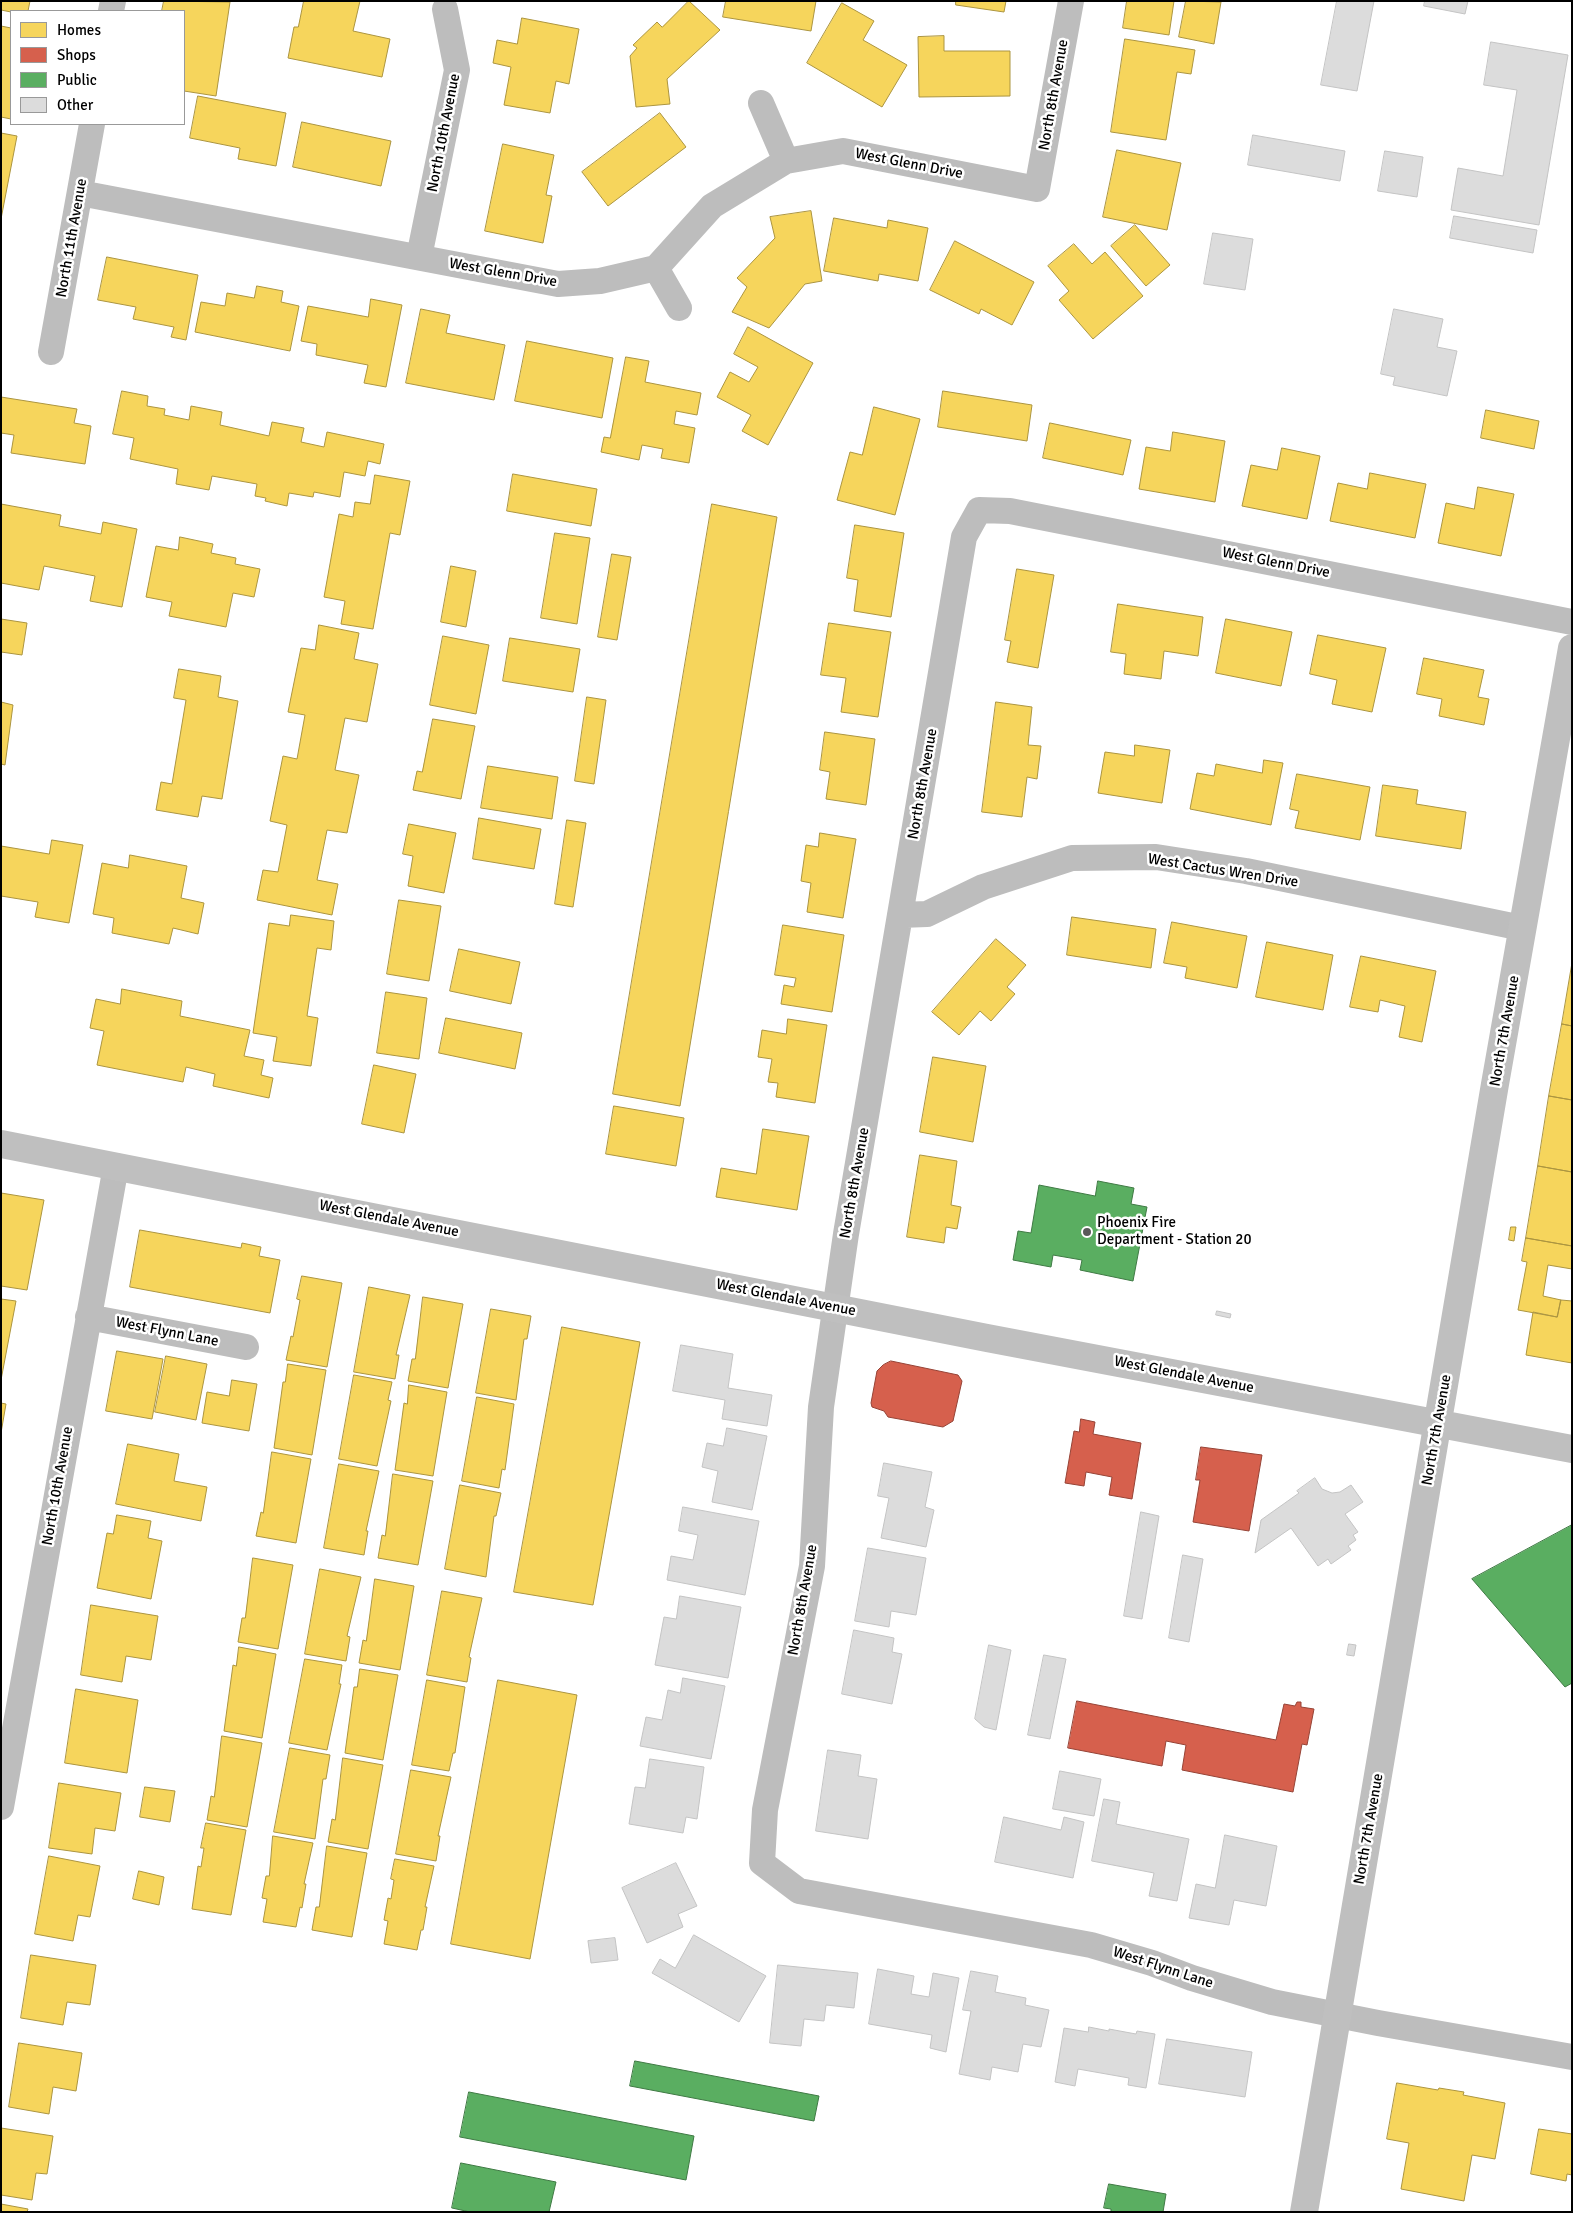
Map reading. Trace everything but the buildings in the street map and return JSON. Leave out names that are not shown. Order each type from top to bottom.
[{"type":"main road","name":"North 7th Avenue","points":[[1304,2212],[1522,928],[1572,648]]},
{"type":"main road","name":"West Glendale Avenue","points":[[1,1144],[1572,1449]]},
{"type":"street","name":"North 8th Avenue","points":[[1037,189],[1071,1]]},
{"type":"street","name":"North 10th Avenue","points":[[419,257],[457,70],[445,9]]},
{"type":"street","points":[[761,103],[786,161]]},
{"type":"street","name":"North 11th Avenue","points":[[51,352],[92,125]]},
{"type":"street","name":"West Glenn Drive","points":[[80,193],[558,284],[600,282],[656,268],[712,206],[786,161],[843,151],[1037,189]]},
{"type":"street","points":[[656,268],[679,308]]},
{"type":"street","name":"North 8th Avenue","points":[[762,1863],[765,1810],[812,1566],[821,1407],[835,1307],[964,537],[979,510]]},
{"type":"street","name":"West Glenn Drive","points":[[979,510],[1010,511],[1572,622]]},
{"type":"street","name":"West Cactus Wren Drive","points":[[900,915],[927,914],[983,887],[1072,858],[1156,857],[1246,872],[1522,928]]},
{"type":"street","name":"North 10th Avenue","points":[[1,1807],[116,1166]]},
{"type":"street","name":"West Flynn Lane","points":[[88,1317],[246,1347]]},
{"type":"street","name":"West Flynn Lane","points":[[762,1863],[799,1891],[1091,1945],[1254,1996],[1337,2015],[1572,2057]]},
{"type":"place","name":"Phoenix Fire Department - Station 20","points":[[1087,1232]]}]
